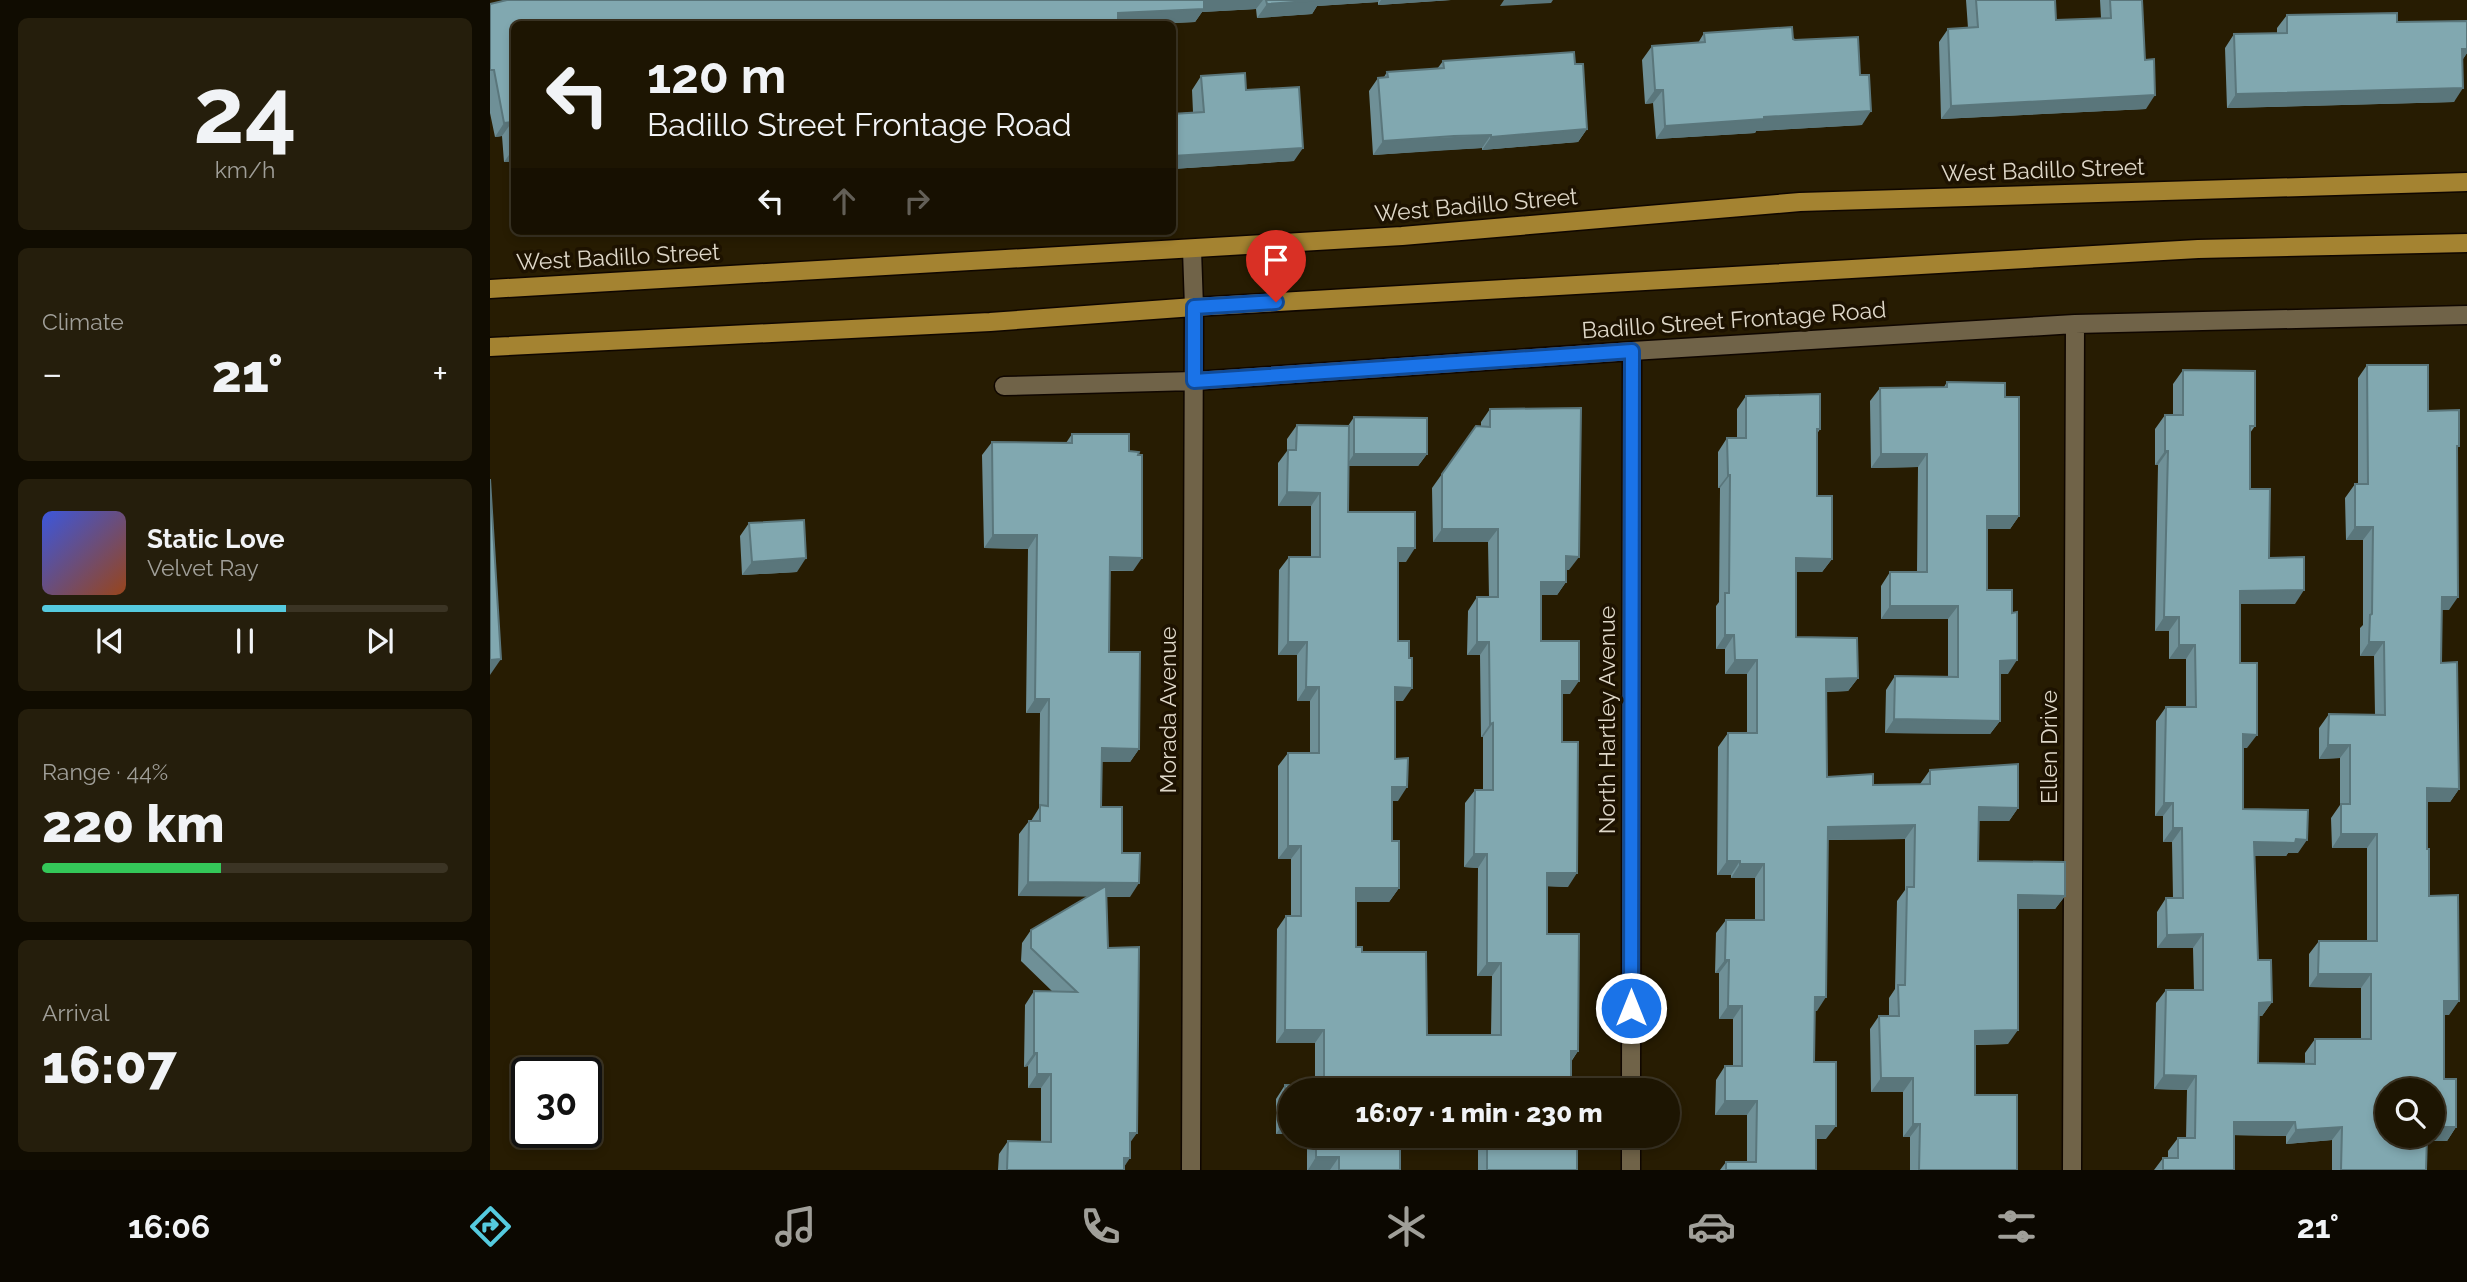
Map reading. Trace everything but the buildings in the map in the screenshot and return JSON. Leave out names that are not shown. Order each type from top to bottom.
[{"type":"main road","name":"West Badillo Street","points":[[490,289],[1192,250],[1402,236],[1800,202],[2467,183]]},
{"type":"main road","points":[[490,347],[990,321],[2198,249],[2467,243]]},
{"type":"street","name":"Morada Avenue","points":[[1191,1170],[1194,381],[1192,250]]},
{"type":"street","name":"Badillo Street Frontage Road","points":[[1004,386],[1194,381],[2075,324],[2467,315]]},
{"type":"street","name":"Ellen Drive","points":[[2072,1170],[2075,324]]},
{"type":"street","name":"North Hartley Avenue","points":[[1631,1078],[1632,351]]},
{"type":"street","points":[[1631,1148],[1631,1170]]},
{"type":"route","points":[[1276,302],[1194,307],[1194,381],[1632,351],[1631,1008]]}]
